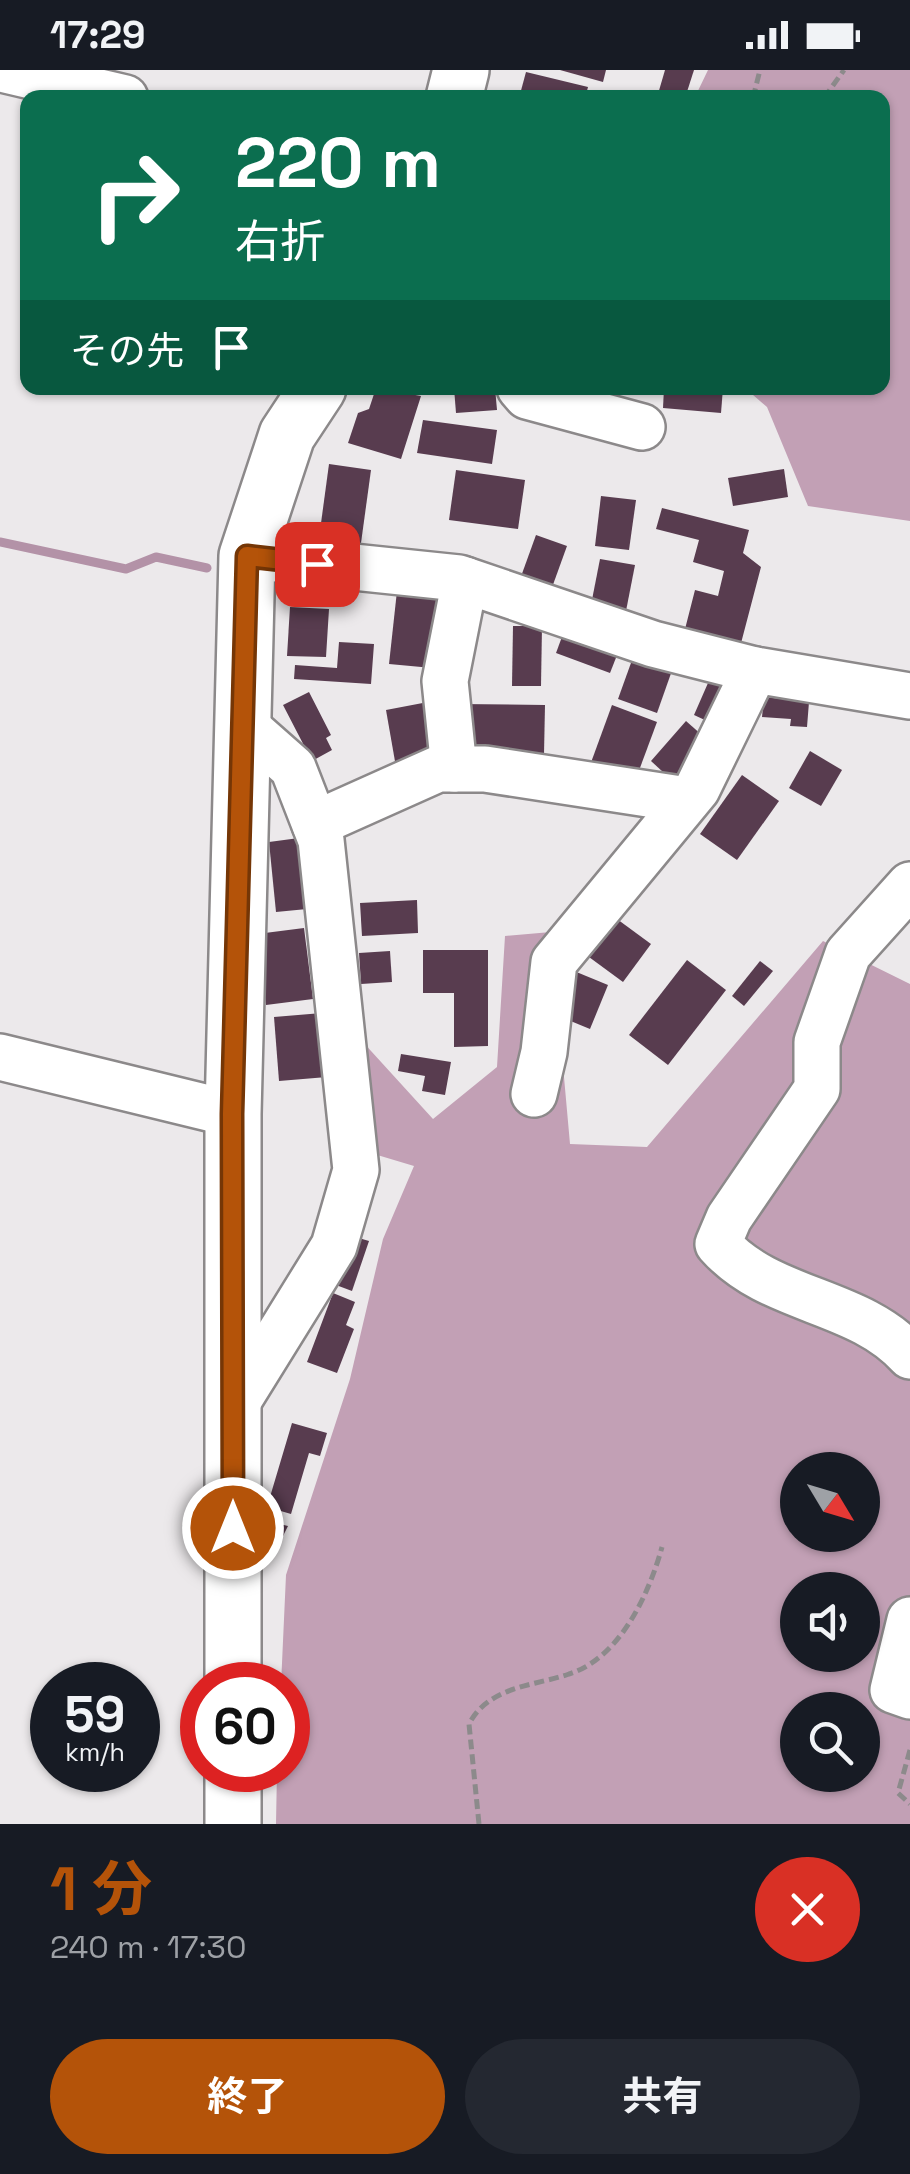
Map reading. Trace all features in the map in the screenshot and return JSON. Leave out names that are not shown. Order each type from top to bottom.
[{"type":"main road","points":[[233,1662],[232,1114],[247,556],[287,435],[313,395]]},
{"type":"main road","points":[[233,1792],[233,1824]]},
{"type":"street","points":[[6,70],[91,90]]},
{"type":"street","points":[[526,395],[642,427]]},
{"type":"street","points":[[247,556],[465,580],[653,644],[756,670],[910,696]]},
{"type":"street","points":[[454,769],[445,681],[465,580]]},
{"type":"street","points":[[534,1094],[544,1052],[554,962],[687,800],[756,670]]},
{"type":"street","points":[[233,1409],[334,1246],[356,1170],[321,840],[293,768],[242,724]]},
{"type":"street","points":[[315,824],[438,769],[485,769],[687,800]]},
{"type":"street","points":[[910,885],[848,954],[817,1042],[817,1089],[729,1218],[718,1244],[741,1270],[888,1332],[910,1356]]},
{"type":"street","points":[[0,1057],[232,1114]]},
{"type":"street","points":[[910,1620],[893,1690],[910,1696]]},
{"type":"path","points":[[479,1824],[469,1724],[474,1715],[516,1685],[573,1674],[612,1645],[652,1581],[662,1547]]},
{"type":"path","points":[[910,1750],[898,1793],[910,1804]]},
{"type":"shaded area","points":[[708,70],[910,70],[910,521],[808,506],[767,407],[753,395],[890,395],[890,90],[698,90]]},
{"type":"shaded area","points":[[551,932],[570,1144],[647,1147],[823,941],[910,984],[910,1824],[276,1824],[277,1792],[310,1792],[310,1662],[282,1662],[286,1575],[350,1379],[383,1239],[414,1166],[364,1151],[361,1040],[433,1119],[497,1067],[505,936]]},
{"type":"building","points":[[560,70],[606,70],[603,82]]},
{"type":"building","points":[[665,70],[694,70],[688,90],[659,90]]},
{"type":"building","points":[[526,72],[588,87],[587,90],[521,90]]},
{"type":"building","points":[[374,395],[421,396],[401,459],[348,443],[358,413],[369,409]]},
{"type":"building","points":[[455,395],[496,395],[497,410],[456,413]]},
{"type":"building","points":[[664,395],[722,395],[721,413],[663,408]]},
{"type":"building","points":[[423,420],[497,430],[492,464],[417,453]]},
{"type":"building","points":[[329,464],[371,470],[361,543],[319,538]]},
{"type":"building","points":[[784,469],[788,497],[733,506],[728,478]]},
{"type":"building","points":[[456,470],[525,480],[518,529],[449,520]]},
{"type":"building","points":[[601,496],[636,500],[629,550],[595,546]]},
{"type":"building","points":[[662,508],[749,530],[743,553],[761,567],[740,647],[684,633],[695,590],[718,596],[724,571],[693,562],[699,540],[656,529]]},
{"type":"building","points":[[536,535],[567,546],[550,593],[519,582]]},
{"type":"building","points":[[600,559],[635,565],[625,616],[590,610]]},
{"type":"building","points":[[397,591],[451,596],[443,669],[389,664]]},
{"type":"building","points":[[290,607],[329,609],[326,657],[287,656]]},
{"type":"building","points":[[513,626],[542,626],[541,686],[512,686]]},
{"type":"building","points":[[566,626],[621,645],[610,673],[556,653]]},
{"type":"building","points":[[339,642],[374,644],[371,684],[294,679],[295,665],[337,668]]},
{"type":"building","points":[[636,649],[675,662],[657,713],[618,699]]},
{"type":"building","points":[[715,667],[741,678],[720,727],[694,715]]},
{"type":"building","points":[[309,692],[331,735],[326,738],[332,750],[312,761],[283,705]]},
{"type":"building","points":[[764,697],[809,702],[807,727],[790,726],[791,719],[762,717]]},
{"type":"building","points":[[428,702],[438,759],[396,767],[386,710]]},
{"type":"building","points":[[458,704],[545,705],[544,754],[457,752]]},
{"type":"building","points":[[612,705],[657,722],[634,784],[589,768]]},
{"type":"building","points":[[686,721],[712,744],[676,784],[651,761]]},
{"type":"building","points":[[810,751],[842,770],[821,806],[789,788]]},
{"type":"building","points":[[742,775],[779,801],[737,860],[700,834]]},
{"type":"building","points":[[299,838],[307,909],[276,912],[269,842]]},
{"type":"building","points":[[417,900],[418,933],[362,936],[360,903]]},
{"type":"building","points":[[602,908],[651,944],[623,982],[574,946]]},
{"type":"building","points":[[304,928],[313,999],[266,1005],[257,934]]},
{"type":"building","points":[[423,950],[488,950],[488,1046],[454,1047],[454,993],[423,993]]},
{"type":"building","points":[[390,951],[392,982],[361,984],[359,953]]},
{"type":"building","points":[[687,960],[726,990],[668,1065],[629,1035]]},
{"type":"building","points":[[760,961],[773,971],[744,1006],[732,996]]},
{"type":"building","points":[[574,971],[608,985],[590,1029],[556,1015]]},
{"type":"building","points":[[322,1013],[327,1077],[279,1081],[274,1017]]},
{"type":"building","points":[[401,1054],[451,1062],[445,1095],[422,1091],[425,1076],[398,1071]]},
{"type":"building","points":[[352,1236],[369,1241],[352,1291],[336,1285]]},
{"type":"building","points":[[333,1293],[355,1302],[346,1325],[354,1329],[337,1373],[307,1362]]},
{"type":"building","points":[[292,1423],[327,1433],[320,1456],[309,1453],[291,1514],[267,1507]]},
{"type":"building","points":[[263,1520],[288,1526],[275,1552],[258,1549]]},
{"type":"waterway","points":[[0,542],[126,569],[156,557],[207,568]]},
{"type":"route","points":[[233,1528],[232,1114],[247,556],[317,564]]}]
